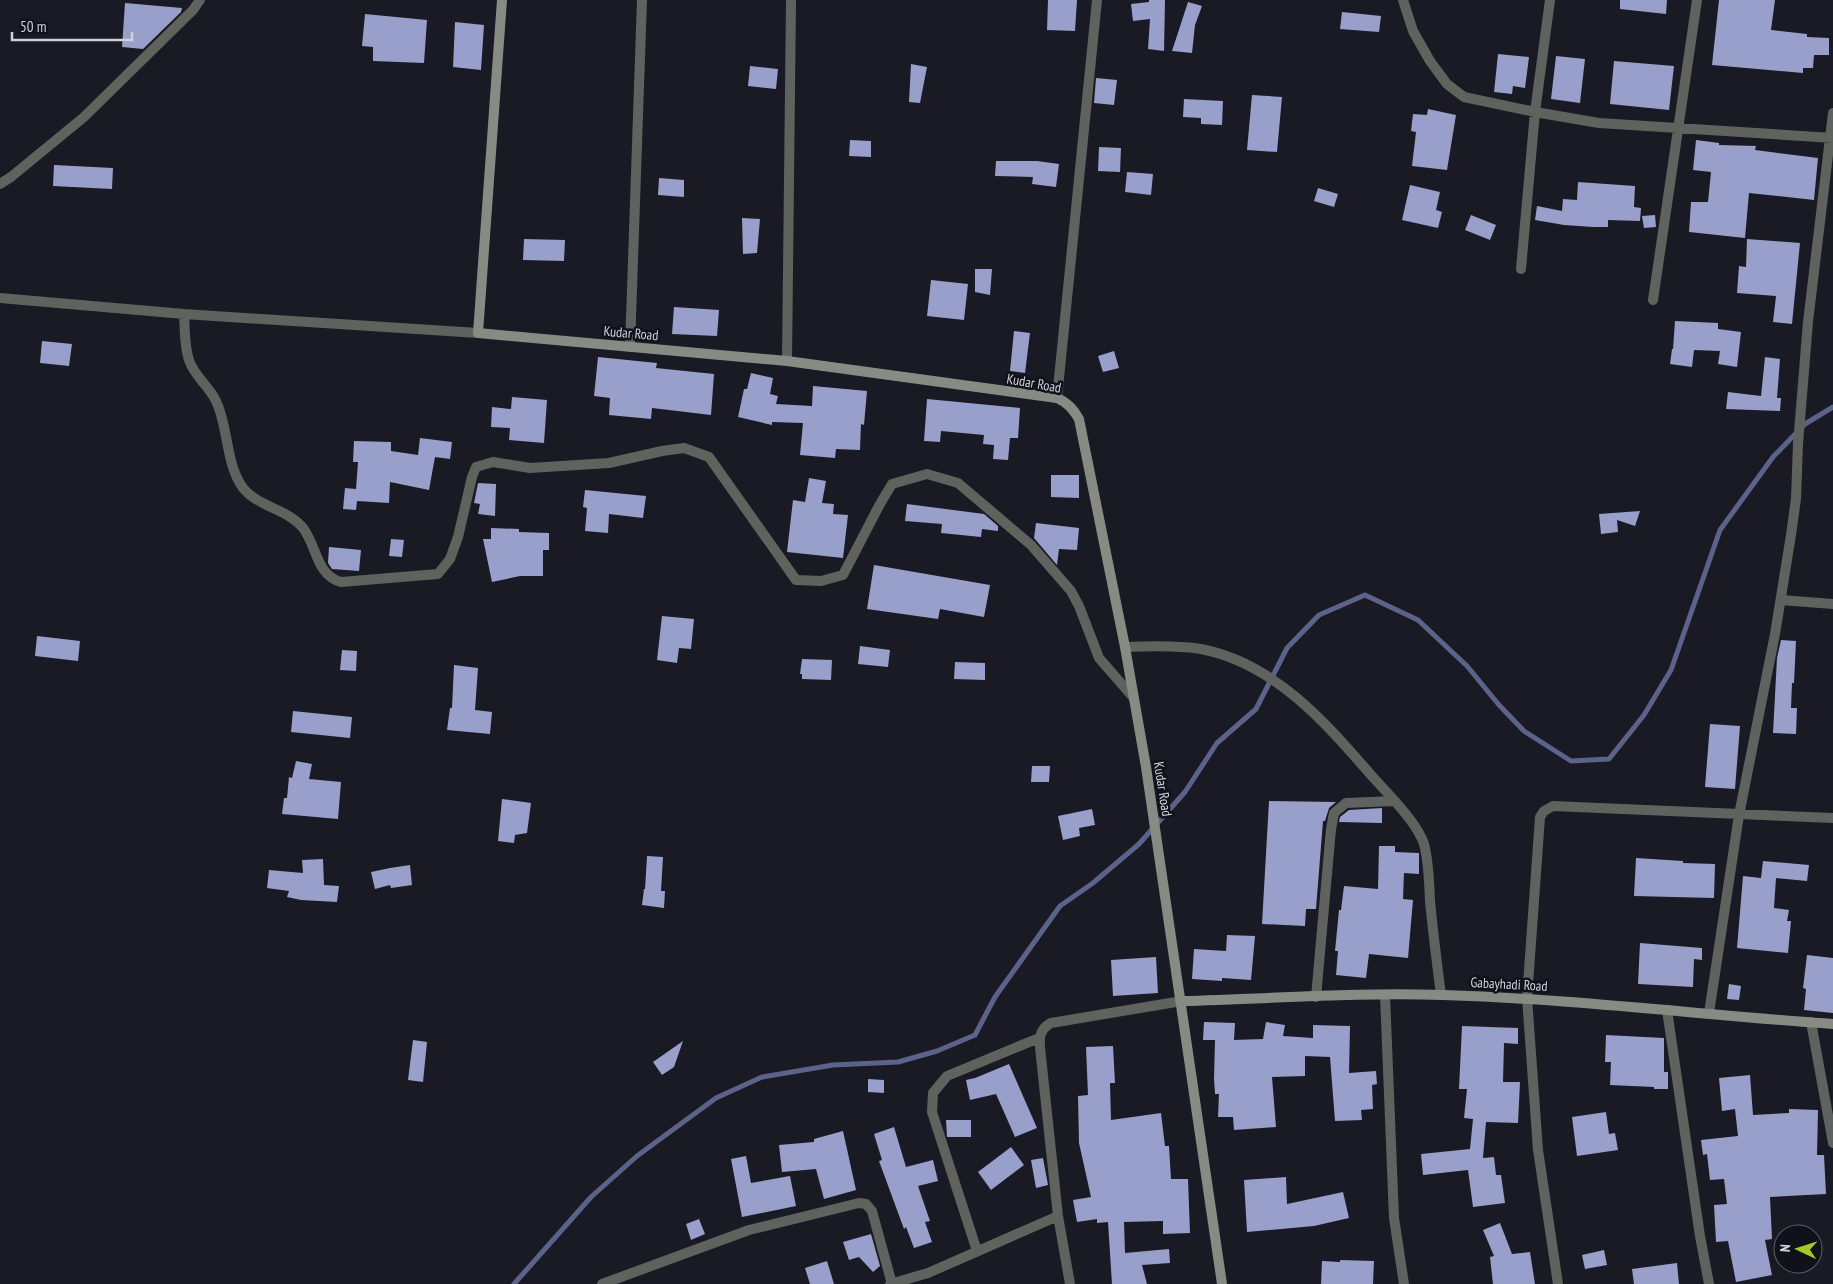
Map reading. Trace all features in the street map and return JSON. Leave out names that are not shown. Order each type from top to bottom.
[{"type":"street","points":[[0,184],[84,117],[193,10],[200,0]]},
{"type":"street","points":[[0,298],[184,314],[478,334],[502,0]]},
{"type":"street","points":[[630,347],[642,0]]},
{"type":"street","points":[[786,361],[791,0]]},
{"type":"street","points":[[1057,398],[1097,0]]},
{"type":"street","points":[[1403,0],[1413,31],[1430,61],[1447,84],[1464,97],[1600,123],[1831,138]]},
{"type":"street","points":[[1521,268],[1535,112],[1550,0]]},
{"type":"street","points":[[1653,300],[1697,0]]},
{"type":"street","points":[[1709,1013],[1739,815],[1780,600],[1796,498],[1798,444],[1808,322],[1833,114]]},
{"type":"street","points":[[184,314],[185,343],[188,359],[192,368],[206,384],[216,402],[237,477],[250,495],[295,519],[307,536],[319,564],[333,580],[341,582],[438,574],[450,559],[458,537],[472,477],[476,468],[493,462],[530,468],[562,467],[609,463],[684,448],[708,457],[796,580],[821,581],[843,575],[892,484],[927,474],[958,483],[1031,545],[1070,591],[1079,606],[1099,658],[1104,666],[1133,696]]},
{"type":"street","name":"Kudar Road","points":[[478,334],[786,361],[1057,398],[1067,402],[1074,410],[1079,420],[1125,646],[1146,767],[1222,1284]]},
{"type":"street","points":[[1780,600],[1833,604]]},
{"type":"street","points":[[1125,646],[1200,649],[1232,658],[1279,683],[1332,730],[1418,830],[1428,863],[1430,900],[1442,995]]},
{"type":"street","points":[[1316,997],[1334,813],[1346,803],[1395,801]]},
{"type":"street","points":[[1558,1284],[1538,1150],[1527,998],[1540,816],[1544,810],[1553,806],[1833,818]]},
{"type":"street","points":[[1385,995],[1394,1218],[1404,1284]]},
{"type":"street","name":"Gabayhadi Road","points":[[1182,1002],[1385,995],[1442,995],[1527,998],[1833,1024]]},
{"type":"street","points":[[1070,1284],[1058,1216],[1039,1038],[1043,1030],[1051,1023],[1182,1002]]},
{"type":"street","points":[[1667,1010],[1700,1236],[1709,1284]]},
{"type":"street","points":[[1811,1022],[1833,1144]]},
{"type":"street","points":[[977,1251],[932,1112],[933,1093],[947,1076],[1039,1038]]},
{"type":"street","points":[[602,1284],[749,1230],[859,1203],[870,1207],[872,1211],[891,1284],[928,1273],[1058,1216]]},
{"type":"building","points":[[1048,0],[1077,0],[1075,31],[1047,30]]},
{"type":"building","points":[[1149,0],[1165,0],[1164,51],[1148,49],[1150,19],[1133,21],[1131,4],[1149,2]]},
{"type":"building","points":[[1620,0],[1667,0],[1666,14],[1620,9]]},
{"type":"building","points":[[1719,0],[1775,0],[1771,30],[1807,34],[1807,37],[1829,38],[1829,55],[1814,55],[1813,68],[1803,68],[1803,73],[1712,65]]},
{"type":"building","points":[[1188,2],[1202,6],[1195,25],[1192,53],[1172,51]]},
{"type":"building","points":[[125,3],[182,8],[181,12],[143,49],[122,47]]},
{"type":"building","points":[[1342,12],[1381,16],[1379,32],[1340,29]]},
{"type":"building","points":[[365,14],[427,20],[424,63],[373,61],[373,47],[362,46]]},
{"type":"building","points":[[455,22],[484,25],[481,70],[453,67]]},
{"type":"building","points":[[1498,54],[1529,57],[1525,88],[1513,86],[1512,94],[1494,92]]},
{"type":"building","points":[[1556,56],[1585,59],[1580,103],[1551,99]]},
{"type":"building","points":[[1614,61],[1674,66],[1669,110],[1610,104]]},
{"type":"building","points":[[911,64],[927,67],[920,103],[909,102]]},
{"type":"building","points":[[750,66],[778,69],[776,89],[748,86]]},
{"type":"building","points":[[1096,78],[1117,80],[1114,105],[1094,103]]},
{"type":"building","points":[[1252,95],[1282,97],[1277,152],[1247,150]]},
{"type":"building","points":[[1184,99],[1223,101],[1222,125],[1201,124],[1201,118],[1183,117]]},
{"type":"building","points":[[1428,109],[1456,115],[1447,170],[1412,166],[1416,132],[1411,131],[1413,114],[1427,115]]},
{"type":"building","points":[[850,140],[871,141],[871,157],[849,156]]},
{"type":"building","points":[[1696,140],[1719,143],[1719,145],[1756,146],[1755,150],[1818,158],[1814,200],[1749,193],[1745,238],[1689,232],[1691,202],[1708,202],[1711,172],[1693,170]]},
{"type":"building","points":[[1099,147],[1121,148],[1120,172],[1098,171]]},
{"type":"building","points":[[996,161],[1037,161],[1059,164],[1056,187],[1032,184],[1033,177],[995,176]]},
{"type":"building","points":[[54,165],[113,168],[112,189],[53,186]]},
{"type":"building","points":[[1127,172],[1153,174],[1151,195],[1125,192]]},
{"type":"building","points":[[659,178],[684,180],[684,197],[658,195]]},
{"type":"building","points":[[1578,182],[1635,186],[1634,207],[1641,208],[1640,221],[1608,220],[1608,227],[1593,227],[1535,220],[1537,206],[1562,211],[1563,199],[1577,200]]},
{"type":"building","points":[[1410,185],[1440,192],[1436,210],[1442,212],[1438,228],[1402,220]]},
{"type":"building","points":[[1318,188],[1338,194],[1334,207],[1314,201]]},
{"type":"building","points":[[1471,215],[1496,225],[1490,240],[1465,230]]},
{"type":"building","points":[[1655,215],[1656,227],[1644,228],[1642,216]]},
{"type":"building","points":[[742,218],[760,219],[757,253],[743,254]]},
{"type":"building","points":[[524,239],[565,240],[564,261],[523,260]]},
{"type":"building","points":[[1747,239],[1800,243],[1792,324],[1773,322],[1776,296],[1737,293],[1739,266],[1746,267]]},
{"type":"building","points":[[975,269],[992,269],[990,295],[975,292]]},
{"type":"building","points":[[931,280],[968,284],[964,320],[927,316]]},
{"type":"building","points":[[674,307],[719,310],[717,336],[672,334]]},
{"type":"building","points":[[1675,321],[1718,323],[1718,329],[1741,332],[1737,367],[1718,364],[1720,351],[1694,350],[1692,367],[1670,364]]},
{"type":"building","points":[[1014,331],[1030,333],[1025,373],[1010,371]]},
{"type":"building","points":[[42,341],[72,344],[69,366],[40,363]]},
{"type":"building","points":[[1114,351],[1119,368],[1103,372],[1098,356]]},
{"type":"building","points":[[598,357],[657,363],[656,368],[714,374],[711,415],[652,408],[651,419],[609,415],[610,398],[594,396]]},
{"type":"building","points":[[1765,357],[1780,359],[1777,398],[1781,398],[1780,411],[1726,409],[1728,392],[1761,396]]},
{"type":"building","points":[[751,373],[773,378],[770,394],[778,396],[776,404],[812,406],[813,386],[867,391],[864,425],[861,424],[860,450],[836,449],[835,458],[800,455],[803,423],[772,422],[772,425],[738,417],[744,389],[747,389]]},
{"type":"building","points":[[512,397],[547,400],[544,443],[509,440],[510,428],[491,427],[492,407],[511,409]]},
{"type":"building","points":[[927,399],[1020,408],[1018,438],[1010,438],[1008,460],[993,459],[994,445],[983,444],[984,435],[941,431],[940,442],[924,441]]},
{"type":"building","points":[[420,438],[452,442],[450,459],[435,457],[429,490],[390,482],[389,503],[357,501],[356,510],[343,509],[345,488],[356,489],[358,462],[353,462],[354,441],[391,442],[391,451],[418,455]]},
{"type":"building","points":[[1051,475],[1079,475],[1079,498],[1051,497]]},
{"type":"building","points":[[809,478],[826,481],[822,503],[834,504],[833,514],[848,515],[843,558],[787,552],[793,500],[805,502]]},
{"type":"building","points":[[478,483],[496,484],[495,516],[478,514],[480,504],[474,503]]},
{"type":"building","points":[[585,490],[646,496],[643,518],[609,514],[608,533],[585,531],[587,508],[583,507]]},
{"type":"building","points":[[907,504],[984,514],[998,526],[998,531],[982,529],[981,537],[941,533],[942,524],[905,521]]},
{"type":"building","points":[[1640,511],[1635,526],[1617,520],[1618,532],[1601,534],[1599,514]]},
{"type":"building","points":[[1036,523],[1079,528],[1077,550],[1059,549],[1057,565],[1034,538]]},
{"type":"building","points":[[491,528],[519,529],[519,532],[549,533],[549,550],[543,550],[543,576],[520,576],[492,582],[483,539],[491,539]]},
{"type":"building","points":[[391,539],[404,540],[402,557],[389,556]]},
{"type":"building","points":[[329,547],[361,550],[359,571],[332,569],[328,563]]},
{"type":"building","points":[[874,565],[990,585],[984,617],[940,609],[938,619],[867,609]]},
{"type":"building","points":[[662,616],[694,619],[691,649],[679,648],[677,663],[657,660]]},
{"type":"building","points":[[37,636],[80,641],[78,661],[35,656]]},
{"type":"building","points":[[1781,640],[1796,641],[1791,708],[1797,708],[1796,734],[1773,733],[1777,658]]},
{"type":"building","points":[[860,646],[890,650],[888,667],[858,664]]},
{"type":"building","points":[[342,650],[357,651],[356,671],[340,670]]},
{"type":"building","points":[[802,659],[832,660],[831,680],[802,679],[802,674],[800,674]]},
{"type":"building","points":[[955,662],[985,663],[985,680],[954,679]]},
{"type":"building","points":[[454,665],[478,668],[475,710],[492,712],[490,734],[447,730],[450,708],[452,708]]},
{"type":"building","points":[[293,711],[352,717],[350,738],[291,732]]},
{"type":"building","points":[[1710,724],[1740,726],[1735,789],[1705,787]]},
{"type":"building","points":[[296,761],[312,764],[309,779],[341,782],[338,819],[282,814],[284,798],[287,798],[289,777],[292,778]]},
{"type":"building","points":[[1032,766],[1050,766],[1049,782],[1031,782]]},
{"type":"building","points":[[502,799],[531,803],[527,833],[515,835],[514,843],[498,841]]},
{"type":"building","points":[[1269,801],[1336,802],[1329,808],[1325,821],[1323,821],[1316,909],[1306,909],[1305,926],[1262,924]]},
{"type":"building","points":[[1382,808],[1382,823],[1339,822],[1340,817],[1349,810]]},
{"type":"building","points":[[1092,809],[1095,825],[1079,828],[1080,836],[1063,840],[1058,816]]},
{"type":"building","points":[[1379,846],[1395,846],[1395,852],[1419,853],[1419,874],[1404,873],[1403,899],[1413,900],[1408,958],[1369,954],[1366,978],[1336,975],[1338,951],[1335,951],[1339,910],[1341,910],[1344,886],[1378,889]]},
{"type":"building","points":[[647,856],[663,857],[661,891],[665,891],[664,908],[642,905]]},
{"type":"building","points":[[1636,858],[1715,864],[1714,898],[1634,896]]},
{"type":"building","points":[[323,859],[324,885],[339,886],[337,902],[301,900],[287,897],[289,891],[267,888],[269,870],[303,873],[302,860]]},
{"type":"building","points":[[1763,861],[1809,865],[1807,881],[1776,878],[1774,908],[1789,910],[1787,921],[1791,921],[1788,953],[1737,948],[1743,876],[1761,878]]},
{"type":"building","points":[[410,865],[412,885],[391,888],[390,885],[375,889],[371,872]]},
{"type":"building","points":[[1227,935],[1255,936],[1251,980],[1222,978],[1222,981],[1192,979],[1194,949],[1226,951]]},
{"type":"building","points":[[1640,943],[1702,948],[1702,960],[1694,959],[1693,987],[1638,984]]},
{"type":"building","points":[[1807,955],[1833,958],[1833,1013],[1804,1010],[1806,989],[1803,988]]},
{"type":"building","points":[[1156,957],[1158,993],[1113,996],[1111,960]]},
{"type":"building","points":[[1729,984],[1741,986],[1739,1000],[1727,999]]},
{"type":"building","points":[[1204,1022],[1235,1023],[1234,1040],[1263,1039],[1266,1022],[1285,1025],[1283,1036],[1313,1038],[1313,1025],[1350,1026],[1349,1073],[1376,1071],[1377,1084],[1372,1085],[1373,1109],[1361,1110],[1362,1120],[1335,1121],[1330,1057],[1305,1056],[1305,1076],[1272,1077],[1276,1127],[1234,1130],[1233,1117],[1218,1117],[1219,1094],[1215,1094],[1214,1079],[1215,1040],[1203,1040]]},
{"type":"building","points":[[1462,1026],[1518,1028],[1518,1044],[1504,1043],[1503,1082],[1520,1082],[1518,1123],[1486,1122],[1483,1158],[1494,1157],[1496,1175],[1501,1175],[1505,1203],[1473,1207],[1468,1170],[1423,1175],[1421,1154],[1470,1149],[1473,1119],[1464,1118],[1467,1089],[1459,1089]]},
{"type":"building","points":[[1606,1035],[1664,1038],[1664,1072],[1668,1072],[1668,1089],[1610,1085],[1611,1062],[1605,1062]]},
{"type":"building","points":[[413,1040],[427,1042],[423,1082],[408,1080]]},
{"type":"building","points":[[683,1041],[674,1067],[662,1075],[653,1062]]},
{"type":"building","points":[[1113,1046],[1115,1083],[1110,1083],[1111,1120],[1161,1113],[1165,1146],[1169,1146],[1171,1179],[1188,1179],[1190,1233],[1163,1234],[1163,1221],[1124,1222],[1125,1253],[1169,1249],[1170,1263],[1142,1265],[1147,1284],[1112,1284],[1108,1222],[1097,1223],[1097,1219],[1077,1222],[1073,1200],[1091,1197],[1079,1143],[1078,1096],[1088,1095],[1086,1047]]},
{"type":"building","points":[[1009,1064],[1037,1128],[1015,1137],[996,1094],[970,1100],[966,1080]]},
{"type":"building","points":[[1750,1075],[1753,1115],[1789,1113],[1789,1109],[1818,1110],[1817,1155],[1824,1155],[1826,1194],[1770,1197],[1772,1239],[1765,1240],[1772,1275],[1736,1282],[1728,1241],[1716,1242],[1714,1205],[1727,1204],[1724,1179],[1710,1180],[1707,1154],[1703,1155],[1701,1140],[1738,1136],[1735,1109],[1722,1111],[1719,1078]]},
{"type":"building","points":[[868,1079],[884,1080],[884,1093],[868,1092]]},
{"type":"building","points":[[1606,1112],[1609,1134],[1615,1133],[1618,1150],[1577,1156],[1572,1117]]},
{"type":"building","points":[[946,1120],[971,1120],[971,1137],[947,1137]]},
{"type":"building","points":[[894,1127],[906,1167],[933,1160],[938,1181],[918,1186],[930,1221],[925,1222],[932,1242],[914,1248],[906,1227],[904,1229],[879,1161],[882,1160],[874,1134]]},
{"type":"building","points":[[843,1131],[856,1190],[824,1199],[816,1169],[782,1172],[779,1145],[814,1142],[814,1139]]},
{"type":"building","points":[[1011,1147],[1024,1165],[991,1190],[978,1172]]},
{"type":"building","points":[[746,1156],[751,1183],[790,1176],[796,1206],[742,1217],[731,1159]]},
{"type":"building","points":[[1043,1158],[1048,1185],[1036,1188],[1031,1160]]},
{"type":"building","points":[[1286,1177],[1287,1204],[1343,1192],[1349,1218],[1314,1226],[1247,1232],[1244,1180]]},
{"type":"building","points":[[699,1219],[705,1234],[691,1240],[686,1224]]},
{"type":"building","points":[[1500,1223],[1512,1254],[1530,1252],[1535,1284],[1493,1284],[1490,1257],[1494,1256],[1483,1230]]},
{"type":"building","points":[[871,1234],[880,1266],[873,1272],[859,1257],[849,1260],[843,1242]]},
{"type":"building","points":[[1604,1250],[1607,1265],[1585,1269],[1582,1255]]},
{"type":"building","points":[[1340,1260],[1374,1261],[1373,1284],[1321,1284],[1322,1261],[1340,1262]]},
{"type":"building","points":[[827,1261],[834,1284],[810,1284],[805,1268]]},
{"type":"building","points":[[1677,1263],[1679,1284],[1634,1284],[1632,1269]]},
{"type":"waterway","points":[[514,1284],[591,1197],[637,1156],[716,1098],[762,1077],[833,1065],[898,1062],[937,1051],[975,1035],[995,997],[1060,906],[1093,883],[1139,844],[1185,792],[1217,743],[1256,709],[1287,648],[1319,615],[1365,595],[1418,620],[1467,666],[1499,705],[1524,731],[1571,761],[1609,759],[1644,715],[1671,670],[1720,530],[1773,457],[1805,424],[1833,407]]}]
